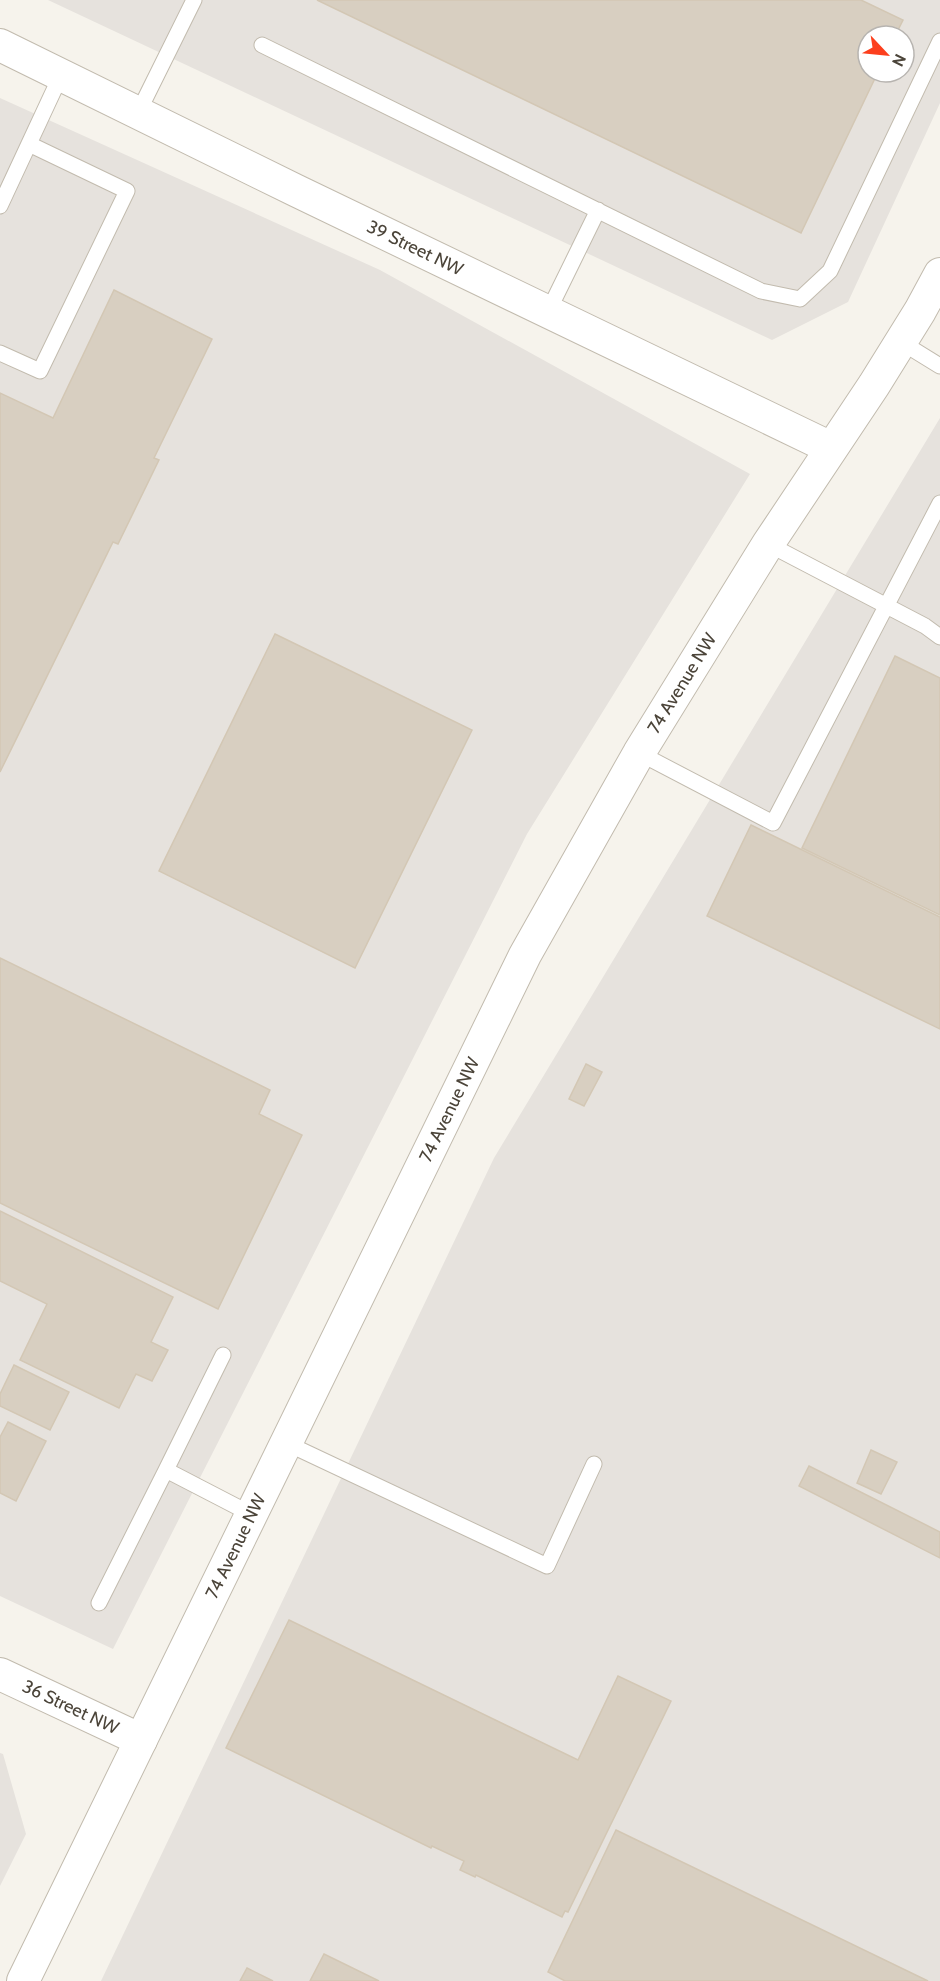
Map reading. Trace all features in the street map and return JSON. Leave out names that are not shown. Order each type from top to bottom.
[{"type":"street","name":"39 Street NW","points":[[0,45],[831,448]]},
{"type":"street","name":"74 Avenue NW","points":[[23,1981],[525,955],[639,753],[768,544],[874,385],[940,274]]},
{"type":"street","name":"36 Street NW","points":[[0,1674],[141,1740]]},
{"type":"lane","points":[[138,113],[190,1]]},
{"type":"lane","points":[[262,45],[761,291],[800,299],[830,271],[940,41]]},
{"type":"lane","points":[[0,206],[61,75]]},
{"type":"lane","points":[[0,353],[40,371],[128,191],[29,144]]},
{"type":"lane","points":[[548,312],[598,210]]},
{"type":"lane","points":[[901,342],[940,366]]},
{"type":"lane","points":[[639,753],[773,823],[940,502]]},
{"type":"lane","points":[[768,544],[886,606],[932,625],[940,637]]},
{"type":"lane","points":[[99,1603],[223,1355]]},
{"type":"lane","points":[[286,1443],[547,1566],[594,1464]]},
{"type":"lane","points":[[166,1470],[251,1515]]},
{"type":"shaded area","points":[[48,0],[940,0],[940,103],[848,302],[772,340]]},
{"type":"shaded area","points":[[0,98],[380,270],[750,474],[527,834],[113,1649],[0,1596]]},
{"type":"shaded area","points":[[940,418],[940,1981],[101,1981],[494,1158]]},
{"type":"shaded area","points":[[0,1753],[3,1754],[26,1834],[0,1886]]},
{"type":"building","points":[[317,0],[861,0],[903,20],[901,24],[856,24],[856,84],[872,84],[801,233]]},
{"type":"building","points":[[114,290],[212,339],[154,458],[159,460],[118,544],[113,542],[0,772],[0,393],[53,418]]},
{"type":"building","points":[[275,634],[472,730],[355,968],[159,871]]},
{"type":"building","points":[[895,656],[940,678],[940,915],[802,848]]},
{"type":"building","points":[[751,825],[940,917],[940,1029],[707,916]]},
{"type":"building","points":[[0,958],[270,1090],[259,1114],[302,1135],[218,1309],[0,1203]]},
{"type":"building","points":[[586,1064],[602,1072],[584,1106],[569,1099]]},
{"type":"building","points":[[0,1211],[173,1297],[151,1342],[168,1350],[152,1381],[136,1374],[119,1408],[20,1360],[47,1304],[0,1281]]},
{"type":"building","points":[[14,1365],[69,1392],[50,1430],[0,1406],[0,1394]]},
{"type":"building","points":[[8,1422],[46,1441],[16,1501],[0,1493],[0,1437]]},
{"type":"building","points":[[871,1450],[897,1462],[881,1494],[857,1483]]},
{"type":"building","points":[[809,1466],[940,1532],[940,1558],[799,1486]]},
{"type":"building","points":[[289,1620],[578,1760],[618,1676],[671,1701],[568,1912],[565,1911],[562,1917],[476,1875],[475,1877],[460,1870],[464,1861],[432,1846],[431,1848],[226,1748]]},
{"type":"building","points":[[616,1830],[928,1981],[565,1981],[548,1972]]},
{"type":"building","points":[[324,1954],[379,1981],[310,1981]]},
{"type":"building","points":[[247,1968],[273,1981],[240,1981]]}]
